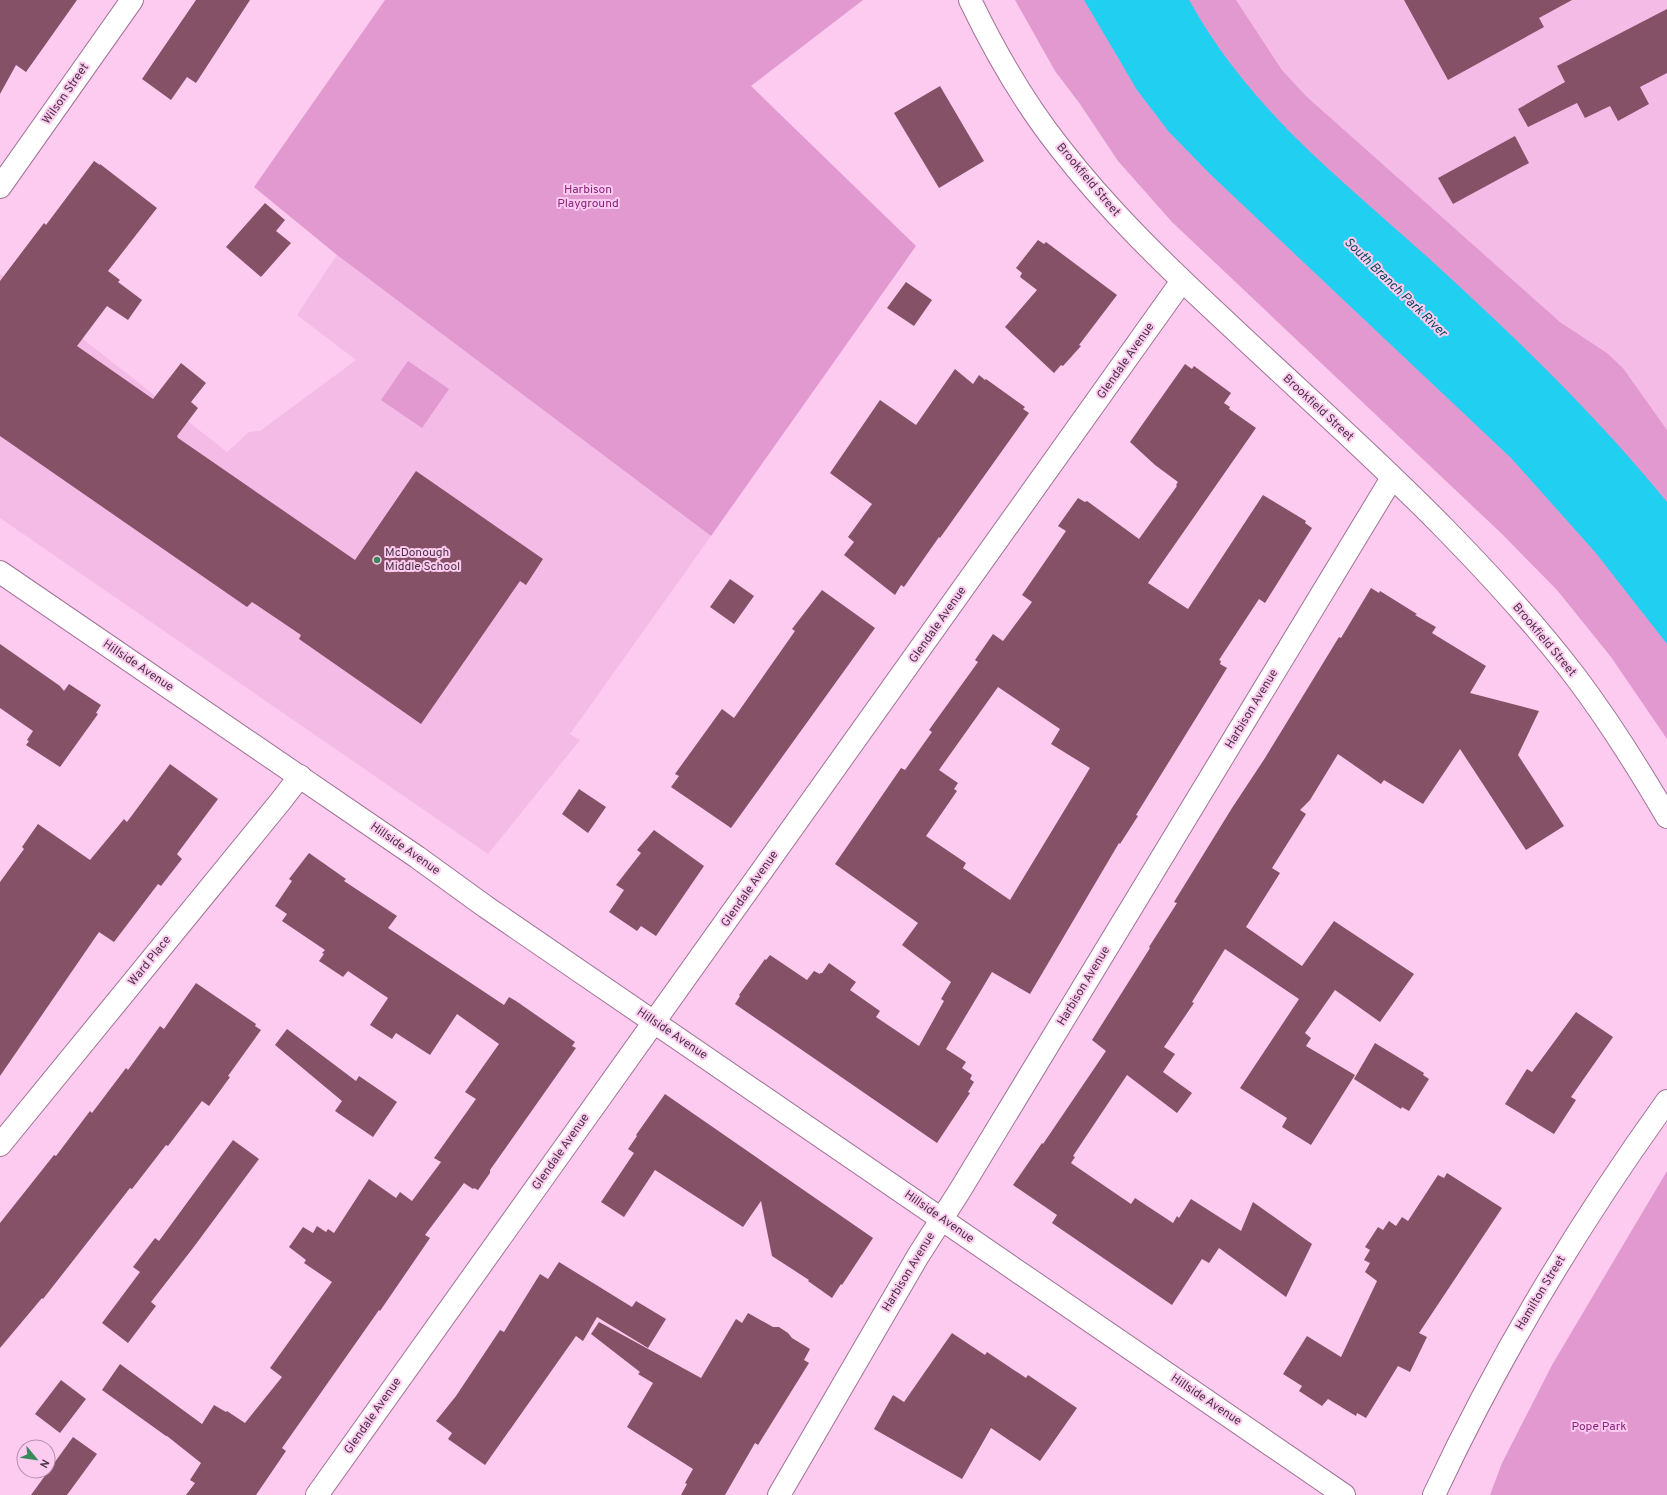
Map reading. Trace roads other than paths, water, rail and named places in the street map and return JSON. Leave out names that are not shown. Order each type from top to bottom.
[{"type":"street","name":"Wilson Street","points":[[0,187],[132,0]]},
{"type":"street","name":"Brookfield Street","points":[[970,0],[984,28],[1019,88],[1059,148],[1098,194],[1139,239],[1445,529],[1491,578],[1575,676],[1651,789],[1667,817]]},
{"type":"street","name":"Glendale Avenue","points":[[317,1495],[1182,281]]},
{"type":"street","name":"Harbison Avenue","points":[[779,1495],[918,1256],[1392,478]]},
{"type":"street","name":"Hillside Avenue","points":[[0,572],[300,776],[486,907],[1344,1495]]},
{"type":"street","name":"Ward Place","points":[[0,1145],[300,776]]},
{"type":"street","name":"Hamilton Street","points":[[1434,1495],[1492,1377],[1528,1314],[1602,1194],[1667,1101]]},
{"type":"water","name":"South Branch Park River","points":[[1084,0],[1189,0],[1228,60],[1255,94],[1297,139],[1496,320],[1556,379],[1613,439],[1667,502],[1667,644],[1595,552],[1511,458],[1210,174],[1169,132],[1137,90]]},
{"type":"place","name":"McDonough Middle School","points":[[377,560]]},
{"type":"park label","name":"Harbison Playground","points":[[588,197]]},
{"type":"park label","name":"Pope Park","points":[[1599,1427]]}]
